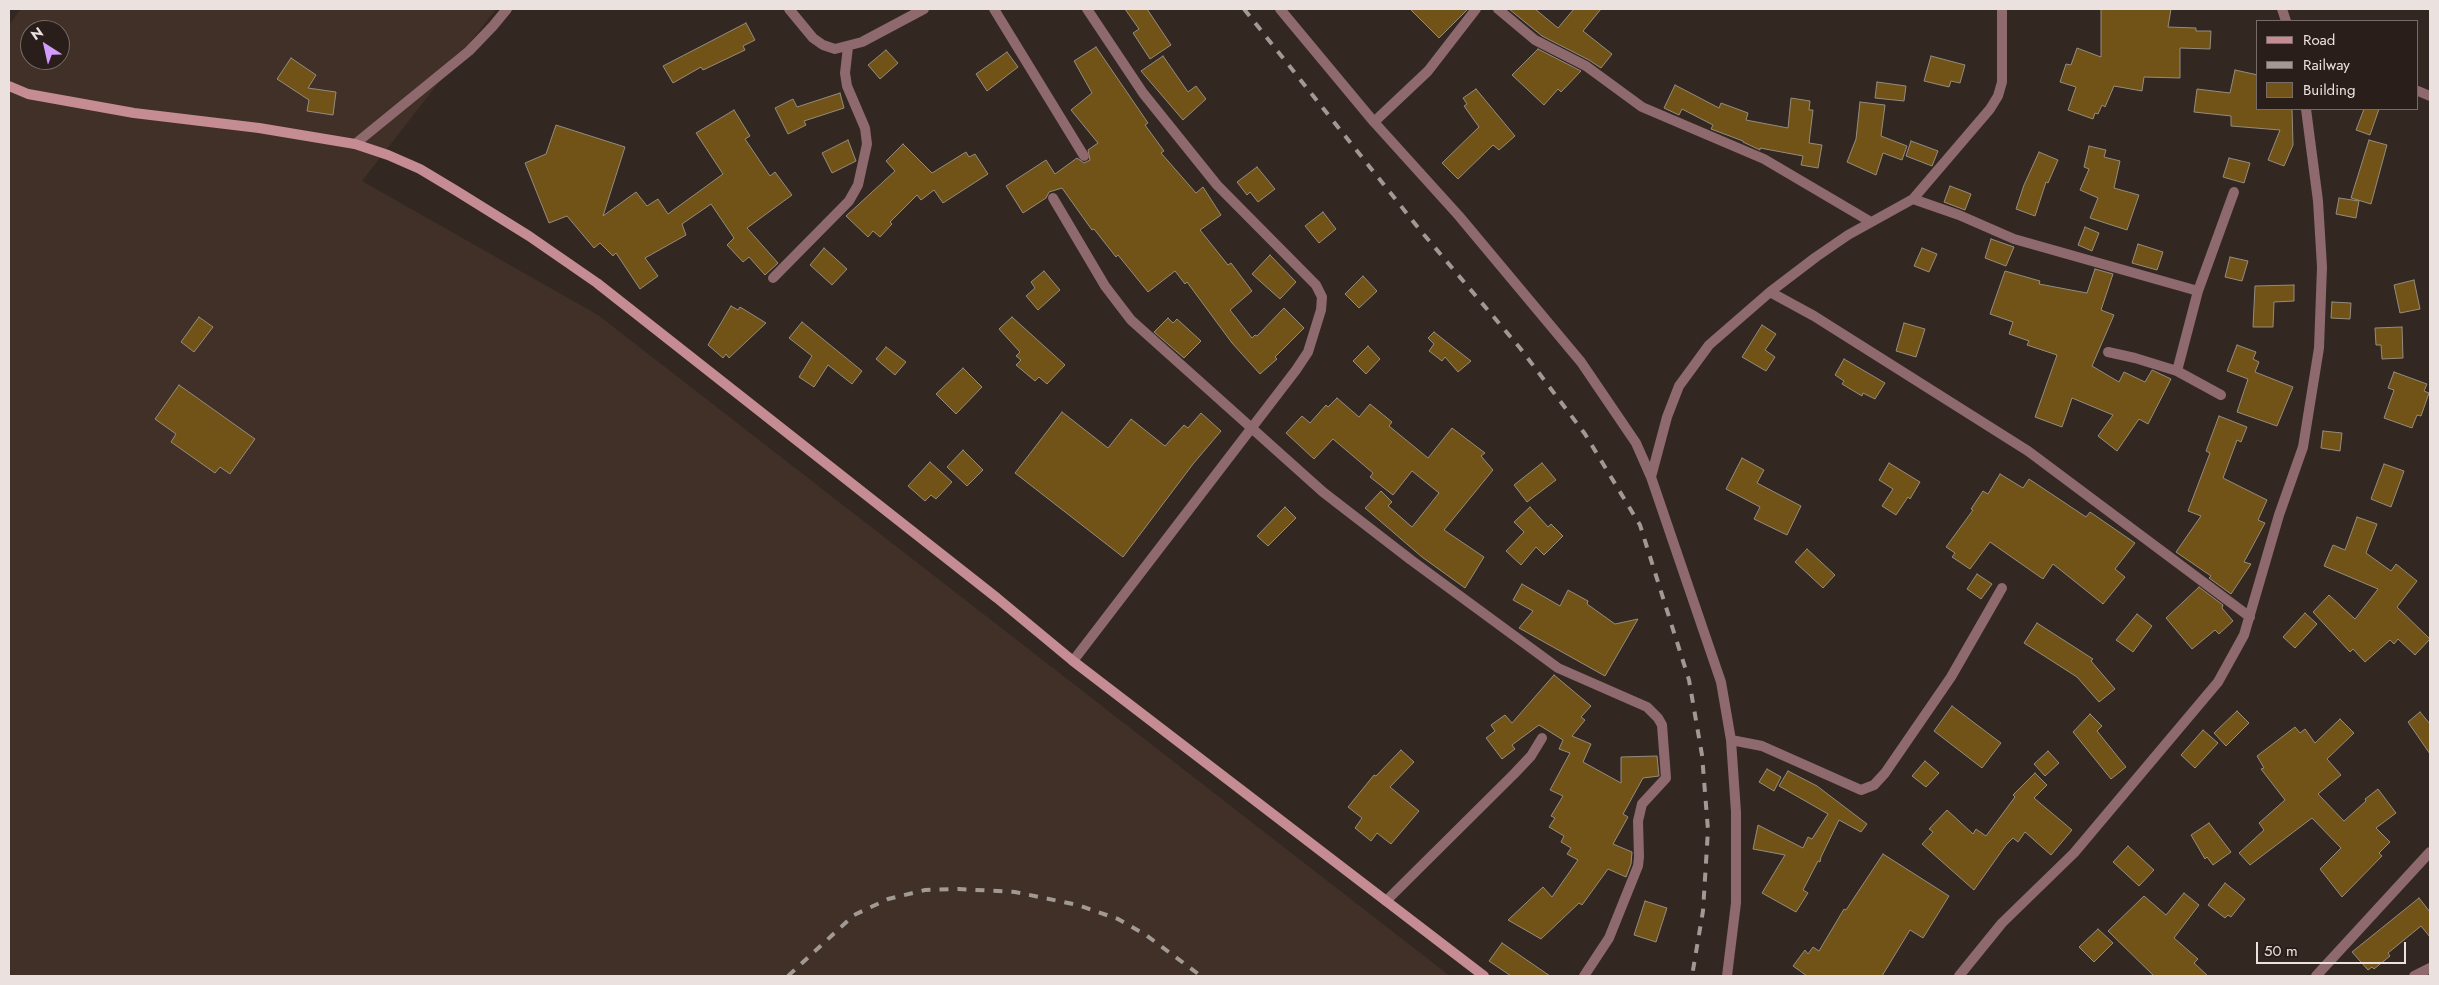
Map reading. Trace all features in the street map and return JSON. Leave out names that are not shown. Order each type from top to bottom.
[{"type":"street","points":[[355,144],[469,51],[494,26],[507,9]]},
{"type":"street","points":[[789,9],[813,38],[823,45],[835,49],[848,47],[901,23],[924,9]]},
{"type":"street","points":[[994,9],[1084,156]]},
{"type":"street","points":[[1073,661],[1252,429],[1308,352],[1317,328],[1322,297],[1308,274],[1217,185],[1143,93],[1087,9]]},
{"type":"street","points":[[1280,9],[1374,122],[1459,216],[1581,362],[1636,443],[1651,477],[1721,682],[1731,740],[1736,812],[1736,903],[1727,976]]},
{"type":"street","points":[[1374,122],[1428,71],[1476,9]]},
{"type":"street","points":[[1498,9],[1535,40],[1586,66],[1642,106],[1764,159],[1871,222]]},
{"type":"street","points":[[1651,477],[1667,416],[1679,386],[1709,345],[1770,292],[1848,234],[1913,198],[1990,109],[1998,96],[2003,68],[2002,9]]},
{"type":"street","points":[[773,278],[849,202],[858,185],[867,144],[865,128],[847,86],[845,73],[848,47]]},
{"type":"street","points":[[9,86],[28,94],[125,111],[259,128],[355,144],[388,155],[420,169],[529,236],[590,278],[997,598],[1073,661],[1484,976]]},
{"type":"street","points":[[1959,976],[2002,923],[2074,853],[2218,682],[2244,635],[2279,515],[2303,447],[2320,348],[2322,267],[2318,201],[2306,110]]},
{"type":"street","points":[[2177,371],[2198,291],[2234,192]]},
{"type":"street","points":[[1053,198],[1105,286],[1131,320],[1252,429],[1338,503],[1558,668],[1647,707],[1658,718],[1662,725],[1666,778],[1642,804],[1638,821],[1638,866],[1609,938],[1584,976]]},
{"type":"street","points":[[1913,198],[1959,215],[2014,239],[2198,291]]},
{"type":"street","points":[[1770,292],[1814,316],[2028,451],[2250,617]]},
{"type":"street","points":[[2108,352],[2177,371],[2221,395]]},
{"type":"street","points":[[1731,740],[1762,746],[1861,790],[1874,785],[1885,773],[1951,677],[2002,588]]},
{"type":"street","points":[[1386,902],[1514,774],[1531,756],[1542,738]]},
{"type":"street","points":[[2316,976],[2430,852]]},
{"type":"street","points":[[2414,976],[2430,968]]},
{"type":"shaded area","points":[[21,9],[496,9],[362,181],[598,315],[1450,976],[9,976],[9,25]]},
{"type":"building","points":[[1125,9],[1147,9],[1171,45],[1150,59],[1133,33],[1139,29]]},
{"type":"building","points":[[1410,9],[1468,9],[1439,38]]},
{"type":"building","points":[[1509,9],[1535,9],[1558,28],[1574,9],[1601,9],[1583,31],[1612,54],[1601,68],[1542,36]]},
{"type":"building","points":[[2101,9],[2171,9],[2168,27],[2196,28],[2196,31],[2211,31],[2210,49],[2180,48],[2180,78],[2144,77],[2142,91],[2114,86],[2105,107],[2102,105],[2098,114],[2095,113],[2093,119],[2068,110],[2076,87],[2060,82],[2066,64],[2071,65],[2077,48],[2101,57]]},
{"type":"building","points":[[746,23],[755,40],[743,46],[745,50],[703,70],[701,67],[673,83],[663,66]]},
{"type":"building","points":[[1096,47],[1148,123],[1145,125],[1164,151],[1161,153],[1196,193],[1203,187],[1221,215],[1200,230],[1228,265],[1231,263],[1252,291],[1230,310],[1252,338],[1255,335],[1257,336],[1284,308],[1304,328],[1275,357],[1277,359],[1260,374],[1232,343],[1187,282],[1185,284],[1175,271],[1148,292],[1118,255],[1116,257],[1094,229],[1092,230],[1062,188],[1049,192],[1046,198],[1023,213],[1006,186],[1046,160],[1055,174],[1077,158],[1084,163],[1090,160],[1088,150],[1098,143],[1071,110],[1092,93],[1074,61]]},
{"type":"building","points":[[1538,49],[1581,71],[1561,92],[1558,89],[1544,105],[1512,75]]},
{"type":"building","points":[[886,50],[898,63],[880,79],[868,65]]},
{"type":"building","points":[[1007,52],[1018,67],[987,91],[976,74]]},
{"type":"building","points":[[1163,56],[1188,92],[1196,86],[1206,99],[1183,120],[1141,71]]},
{"type":"building","points":[[1931,56],[1965,65],[1960,83],[1951,81],[1949,87],[1924,81]]},
{"type":"building","points":[[291,58],[316,75],[308,88],[336,92],[333,115],[307,111],[309,100],[277,79]]},
{"type":"building","points":[[2235,70],[2256,75],[2256,110],[2292,110],[2293,145],[2284,166],[2268,160],[2280,130],[2231,126],[2231,116],[2194,112],[2197,89],[2230,93]]},
{"type":"building","points":[[1877,82],[1906,86],[1904,101],[1875,98]]},
{"type":"building","points":[[1675,85],[1719,108],[1721,103],[1748,113],[1746,120],[1788,128],[1791,98],[1810,101],[1809,110],[1813,110],[1809,143],[1822,145],[1818,168],[1801,165],[1803,156],[1760,148],[1760,150],[1743,141],[1711,129],[1713,125],[1682,109],[1679,115],[1664,108]]},
{"type":"building","points":[[1476,89],[1515,136],[1499,150],[1493,145],[1458,179],[1442,163],[1479,127],[1464,106],[1467,104],[1463,98]]},
{"type":"building","points":[[840,93],[844,108],[804,121],[806,125],[788,134],[775,108],[793,99],[797,107]]},
{"type":"building","points":[[1860,102],[1885,105],[1881,136],[1907,146],[1902,160],[1883,153],[1876,175],[1847,162],[1856,139]]},
{"type":"building","points":[[734,110],[750,136],[745,139],[770,176],[775,172],[792,195],[747,228],[778,263],[765,275],[749,257],[743,262],[727,245],[734,238],[711,204],[682,224],[686,235],[645,258],[658,276],[640,289],[616,253],[613,256],[600,243],[594,248],[567,216],[549,223],[525,163],[546,154],[556,125],[625,147],[603,216],[636,192],[647,206],[658,199],[668,214],[723,174],[696,133]]},
{"type":"building","points":[[2364,110],[2379,110],[2370,135],[2356,130]]},
{"type":"building","points":[[848,140],[856,161],[832,173],[822,153]]},
{"type":"building","points":[[2369,140],[2387,145],[2371,204],[2351,198]]},
{"type":"building","points":[[1911,141],[1938,151],[1932,166],[1906,156]]},
{"type":"building","points":[[903,144],[932,173],[966,152],[969,157],[975,154],[988,174],[943,203],[934,190],[921,200],[917,195],[890,222],[892,224],[880,237],[873,231],[868,237],[846,216],[895,171],[886,161]]},
{"type":"building","points":[[2089,146],[2106,150],[2104,157],[2120,161],[2114,188],[2139,195],[2127,230],[2090,218],[2098,198],[2080,190],[2089,169],[2084,167]]},
{"type":"building","points":[[2039,152],[2058,160],[2048,183],[2046,182],[2035,216],[2016,209],[2024,185]]},
{"type":"building","points":[[2229,158],[2250,163],[2244,183],[2223,177]]},
{"type":"building","points":[[1257,167],[1275,189],[1258,202],[1250,192],[1247,195],[1237,182]]},
{"type":"building","points":[[1950,186],[1971,194],[1965,210],[1944,202]]},
{"type":"building","points":[[2339,198],[2359,201],[2356,218],[2336,214]]},
{"type":"building","points":[[1323,212],[1336,229],[1319,243],[1305,226]]},
{"type":"building","points":[[2085,227],[2099,233],[2092,251],[2078,245]]},
{"type":"building","points":[[1991,239],[2014,247],[2006,266],[1985,258]]},
{"type":"building","points":[[2138,244],[2163,252],[2157,270],[2132,263]]},
{"type":"building","points":[[824,248],[847,269],[832,285],[810,265]]},
{"type":"building","points":[[1922,248],[1937,254],[1929,272],[1914,266]]},
{"type":"building","points":[[1270,255],[1296,282],[1280,299],[1252,274]]},
{"type":"building","points":[[2230,257],[2248,261],[2242,281],[2225,277]]},
{"type":"building","points":[[2095,269],[2113,274],[2101,310],[2114,315],[2092,366],[2119,382],[2124,372],[2145,382],[2152,370],[2171,379],[2148,424],[2139,419],[2117,451],[2098,436],[2113,415],[2072,398],[2062,427],[2035,417],[2057,355],[2027,345],[2029,341],[2009,334],[2013,322],[1990,314],[2005,271],[2040,281],[2039,284],[2087,293]]},
{"type":"building","points":[[1044,271],[1060,290],[1038,310],[1026,296],[1035,288],[1031,282]]},
{"type":"building","points":[[1363,276],[1377,291],[1359,308],[1345,294]]},
{"type":"building","points":[[2414,280],[2420,309],[2400,313],[2394,285]]},
{"type":"building","points":[[2294,285],[2294,301],[2274,302],[2273,327],[2253,327],[2255,286]]},
{"type":"building","points":[[2332,302],[2351,303],[2350,319],[2331,318]]},
{"type":"building","points":[[731,306],[738,310],[740,307],[766,323],[729,358],[726,354],[723,358],[708,345]]},
{"type":"building","points":[[199,317],[213,327],[194,352],[181,342]]},
{"type":"building","points":[[1012,317],[1065,365],[1047,384],[1039,377],[1035,381],[1016,365],[1021,360],[1016,356],[1020,352],[999,329]]},
{"type":"building","points":[[1168,318],[1173,323],[1177,319],[1201,341],[1184,358],[1154,332]]},
{"type":"building","points":[[802,322],[862,371],[852,384],[828,365],[814,387],[799,377],[812,356],[789,338]]},
{"type":"building","points":[[1904,323],[1925,329],[1916,357],[1896,351]]},
{"type":"building","points":[[1762,325],[1776,334],[1765,350],[1775,357],[1766,371],[1742,357]]},
{"type":"building","points":[[2402,327],[2403,358],[2382,359],[2381,345],[2376,345],[2375,328]]},
{"type":"building","points":[[1434,332],[1471,361],[1458,372],[1445,357],[1442,361],[1429,351],[1434,344],[1428,338]]},
{"type":"building","points":[[2237,345],[2256,352],[2253,359],[2259,362],[2255,372],[2293,387],[2277,426],[2237,412],[2248,379],[2227,371]]},
{"type":"building","points":[[1368,346],[1380,359],[1366,374],[1353,361]]},
{"type":"building","points":[[886,347],[906,362],[895,375],[876,359]]},
{"type":"building","points":[[1844,359],[1885,383],[1875,399],[1863,393],[1862,396],[1842,384],[1844,381],[1835,375]]},
{"type":"building","points":[[963,368],[982,387],[956,414],[936,394]]},
{"type":"building","points":[[2394,372],[2427,384],[2424,391],[2429,393],[2421,416],[2417,415],[2412,428],[2384,418],[2394,390],[2388,388]]},
{"type":"building","points":[[179,385],[255,439],[230,474],[220,467],[215,473],[171,442],[176,434],[155,419]]},
{"type":"building","points":[[1337,398],[1359,417],[1370,404],[1392,422],[1389,426],[1428,458],[1452,428],[1485,453],[1481,456],[1493,470],[1444,530],[1484,557],[1465,588],[1422,557],[1365,508],[1381,491],[1392,502],[1388,506],[1412,527],[1439,493],[1412,471],[1393,495],[1370,477],[1373,473],[1333,439],[1314,459],[1286,433],[1302,416],[1310,423],[1326,405],[1328,407]]},
{"type":"building","points":[[1062,412],[1108,448],[1131,419],[1165,446],[1184,425],[1188,428],[1201,413],[1221,431],[1193,464],[1123,557],[1015,473]]},
{"type":"building","points":[[2219,416],[2247,427],[2241,442],[2237,440],[2223,478],[2267,500],[2258,520],[2265,523],[2244,562],[2251,564],[2231,594],[2209,578],[2211,576],[2176,552],[2201,516],[2188,511],[2210,453],[2206,451]]},
{"type":"building","points":[[2323,431],[2342,433],[2340,451],[2321,448]]},
{"type":"building","points":[[963,450],[983,470],[967,486],[947,467]]},
{"type":"building","points":[[1742,458],[1764,470],[1757,483],[1801,506],[1787,535],[1754,519],[1760,507],[1726,489]]},
{"type":"building","points":[[930,462],[952,482],[936,499],[931,495],[925,501],[908,486]]},
{"type":"building","points":[[1542,463],[1556,480],[1527,502],[1514,485]]},
{"type":"building","points":[[1889,463],[1920,482],[1910,499],[1908,497],[1896,515],[1882,506],[1893,489],[1879,480]]},
{"type":"building","points":[[2384,464],[2404,471],[2391,507],[2371,499]]},
{"type":"building","points":[[2000,474],[2023,488],[2029,479],[2086,517],[2090,512],[2135,543],[2115,569],[2125,577],[2103,604],[2053,564],[2043,579],[1990,542],[1970,569],[1952,557],[1955,553],[1946,547],[1973,510],[1971,509],[1983,491],[1988,494]]},
{"type":"building","points":[[1285,507],[1296,518],[1268,546],[1257,536]]},
{"type":"building","points":[[1530,507],[1548,527],[1551,524],[1563,536],[1544,555],[1536,547],[1521,565],[1506,551],[1524,532],[1514,522]]},
{"type":"building","points":[[2357,517],[2377,524],[2366,553],[2391,571],[2396,564],[2417,581],[2397,607],[2430,639],[2415,655],[2398,639],[2394,644],[2390,640],[2365,662],[2353,649],[2350,652],[2313,612],[2329,595],[2355,619],[2378,589],[2324,566],[2333,545],[2345,550]]},
{"type":"building","points":[[1807,549],[1835,575],[1823,588],[1795,562]]},
{"type":"building","points":[[1977,574],[1992,584],[1981,599],[1967,589]]},
{"type":"building","points":[[1522,584],[1560,606],[1568,590],[1588,601],[1587,604],[1615,624],[1638,619],[1605,676],[1519,628],[1533,611],[1513,600]]},
{"type":"building","points":[[2199,587],[2223,605],[2222,608],[2233,621],[2219,634],[2215,630],[2192,649],[2166,618]]},
{"type":"building","points":[[2305,613],[2317,624],[2295,648],[2283,637]]},
{"type":"building","points":[[2137,614],[2152,626],[2133,652],[2116,640]]},
{"type":"building","points":[[2037,623],[2093,659],[2091,661],[2115,689],[2099,702],[2077,677],[2024,643]]},
{"type":"building","points":[[1554,675],[1591,706],[1581,717],[1585,720],[1572,736],[1591,744],[1583,762],[1621,783],[1621,757],[1657,756],[1659,776],[1643,778],[1623,814],[1628,817],[1613,844],[1632,852],[1631,864],[1626,877],[1608,869],[1582,905],[1579,903],[1541,939],[1508,920],[1543,887],[1552,897],[1578,860],[1567,854],[1571,848],[1561,842],[1564,836],[1549,827],[1555,818],[1551,816],[1563,796],[1550,790],[1570,753],[1559,749],[1563,740],[1539,725],[1512,745],[1515,749],[1502,759],[1486,738],[1495,731],[1491,725],[1505,715],[1512,723]]},
{"type":"building","points":[[1952,706],[2001,743],[1982,768],[1934,731]]},
{"type":"building","points":[[2237,711],[2249,723],[2226,746],[2214,733]]},
{"type":"building","points":[[2420,712],[2430,724],[2430,754],[2408,722]]},
{"type":"building","points":[[2090,714],[2102,726],[2097,731],[2126,767],[2111,779],[2073,732]]},
{"type":"building","points":[[2340,719],[2354,733],[2327,759],[2341,775],[2318,794],[2344,821],[2366,801],[2365,799],[2378,789],[2396,813],[2376,828],[2390,842],[2379,853],[2382,856],[2342,897],[2320,869],[2341,848],[2312,818],[2250,865],[2239,853],[2264,830],[2259,823],[2285,800],[2261,769],[2264,768],[2257,756],[2295,727],[2300,733],[2305,729],[2315,743]]},
{"type":"building","points":[[2203,730],[2218,743],[2195,768],[2181,755]]},
{"type":"building","points":[[1401,750],[1414,762],[1390,787],[1419,811],[1391,844],[1377,833],[1371,841],[1355,828],[1362,818],[1348,807],[1374,775],[1376,776]]},
{"type":"building","points":[[2048,751],[2059,763],[2045,776],[2034,764]]},
{"type":"building","points":[[1925,761],[1939,773],[1926,787],[1912,776]]},
{"type":"building","points":[[1767,769],[1781,777],[1774,791],[1759,782]]},
{"type":"building","points":[[1788,771],[1817,786],[1867,824],[1861,832],[1839,820],[1820,862],[1818,861],[1803,890],[1808,893],[1796,912],[1762,893],[1785,855],[1753,849],[1758,825],[1803,848],[1808,837],[1812,839],[1828,814],[1779,786]]},
{"type":"building","points":[[2035,773],[2047,785],[2034,798],[2072,830],[2051,855],[2025,832],[2018,842],[2013,838],[2006,845],[1974,890],[1922,844],[1933,832],[1929,829],[1947,810],[1973,834],[1976,829],[1986,836],[2015,797],[2013,795]]},
{"type":"building","points":[[2209,823],[2231,852],[2213,865],[2207,857],[2205,859],[2191,835]]},
{"type":"building","points":[[2128,846],[2154,870],[2139,886],[2113,862]]},
{"type":"building","points":[[1883,854],[1949,896],[1923,938],[1910,930],[1882,976],[1807,976],[1793,966],[1805,950],[1808,954],[1813,947],[1819,951],[1844,909],[1846,910]]},
{"type":"building","points":[[2225,883],[2245,899],[2231,917],[2228,915],[2225,918],[2208,905]]},
{"type":"building","points":[[2184,893],[2199,905],[2174,938],[2198,959],[2194,963],[2208,976],[2154,976],[2108,931],[2144,896],[2166,915]]},
{"type":"building","points":[[2419,898],[2430,912],[2430,937],[2421,926],[2388,953],[2390,956],[2374,969],[2372,967],[2368,970],[2352,952]]},
{"type":"building","points":[[1645,901],[1667,908],[1656,942],[1634,935]]},
{"type":"building","points":[[2098,929],[2113,943],[2094,962],[2079,947]]},
{"type":"building","points":[[1502,943],[1550,976],[1511,976],[1489,961]]},
{"type":"railway","points":[[1244,9],[1420,230],[1520,348],[1585,434],[1640,525],[1689,680],[1702,755],[1708,830],[1703,911],[1692,976]]},
{"type":"railway","points":[[788,976],[854,915],[888,899],[925,890],[959,889],[1015,892],[1078,905],[1118,919],[1146,935],[1201,976]]}]
